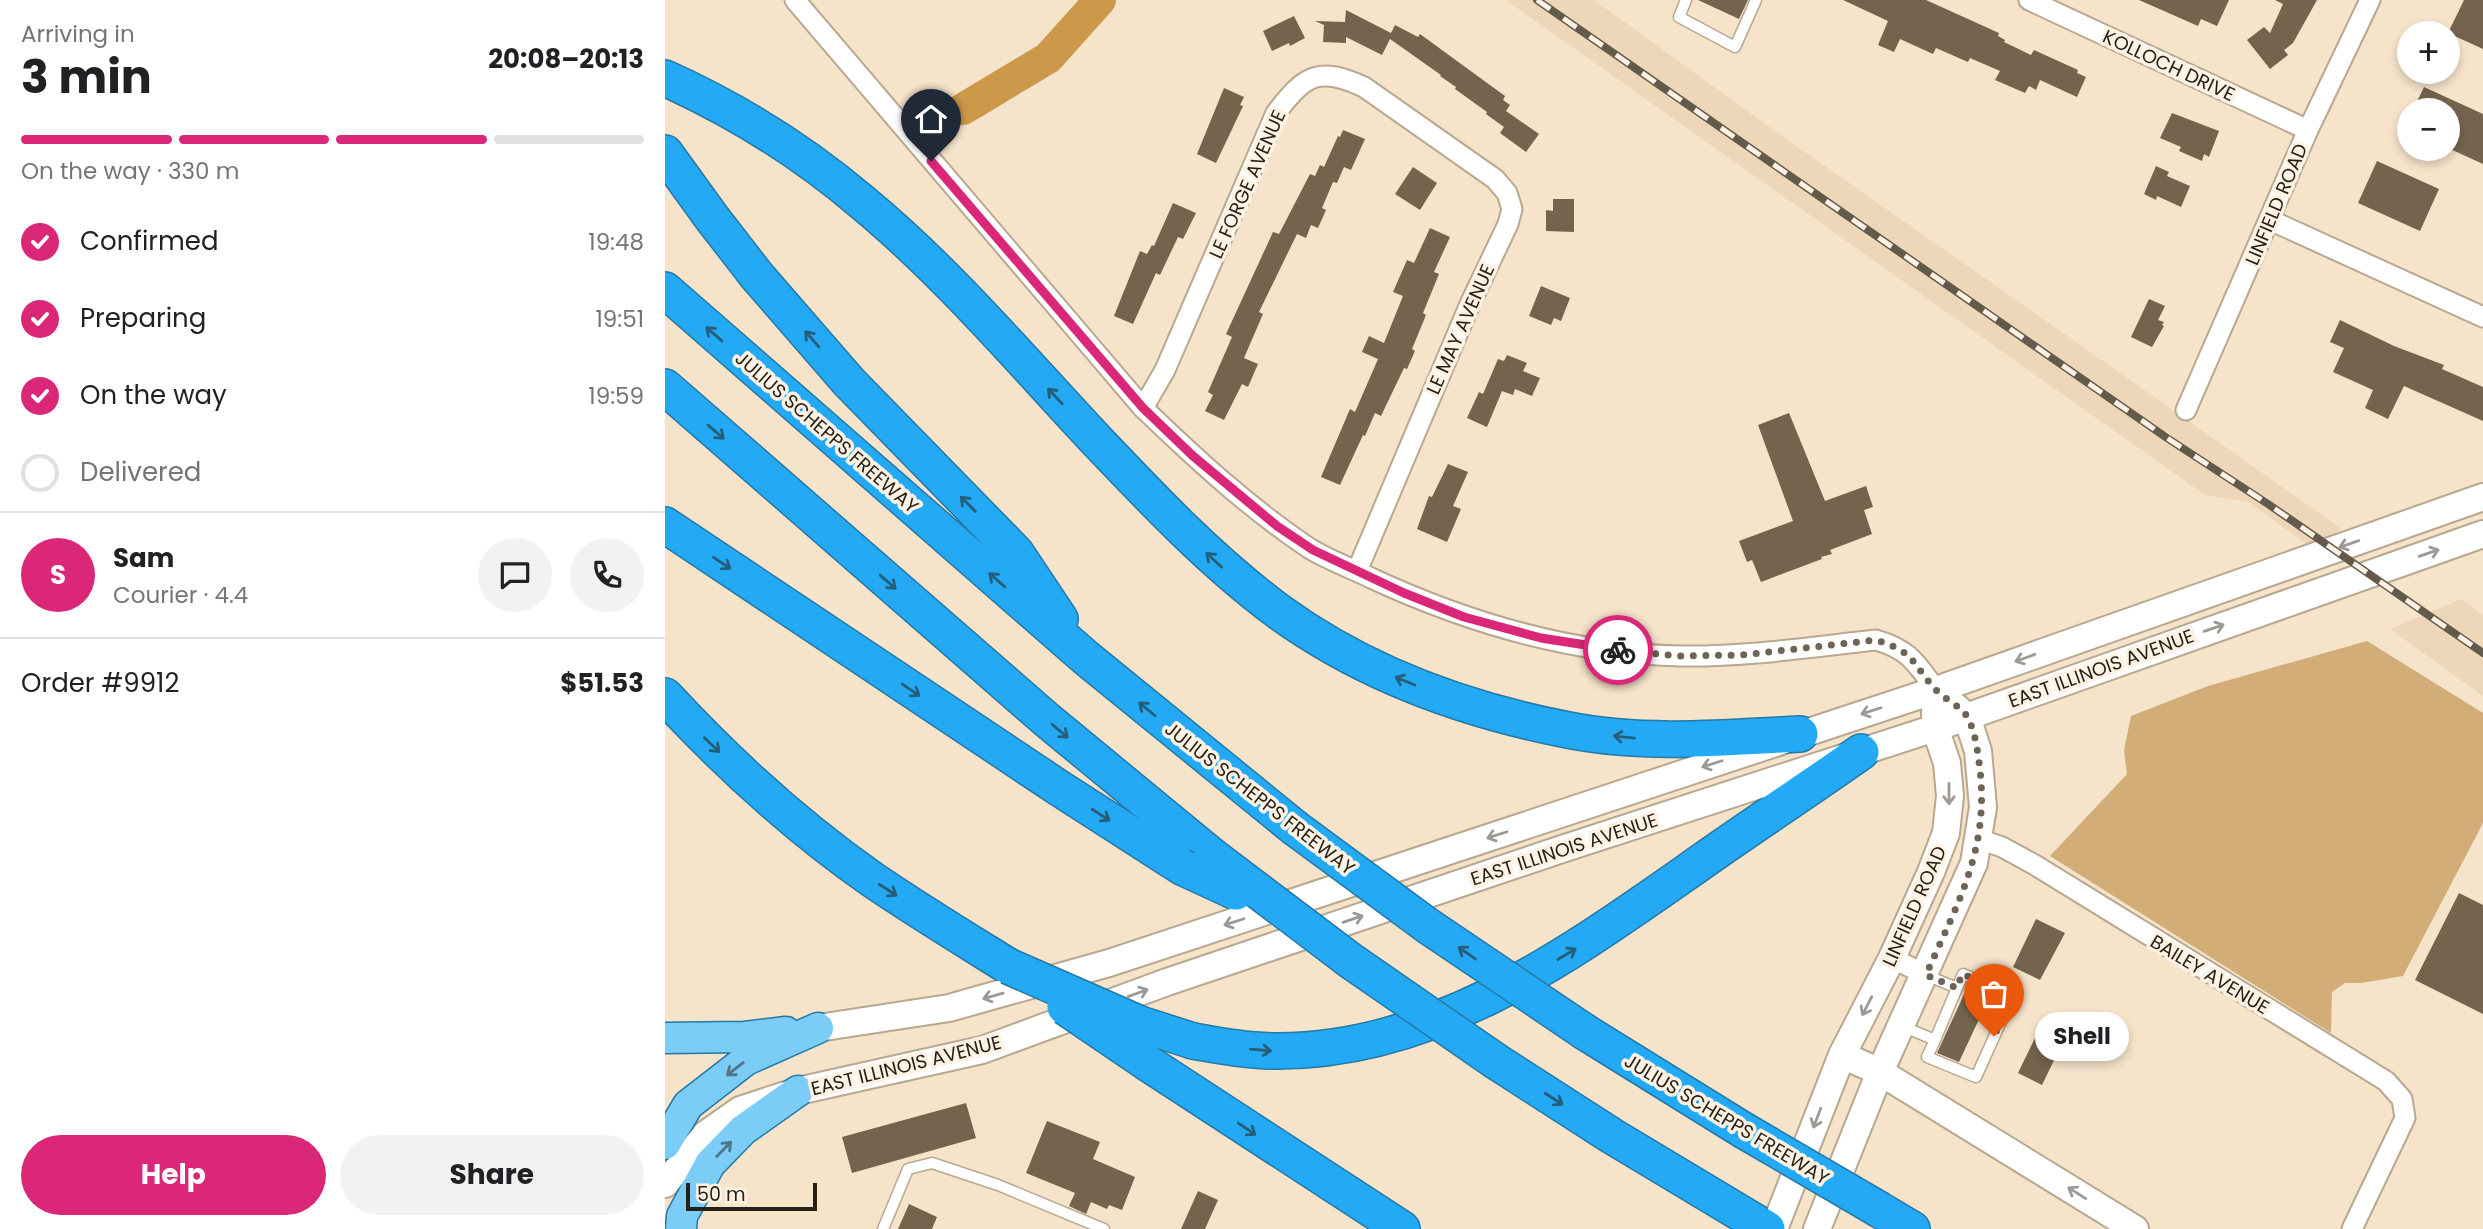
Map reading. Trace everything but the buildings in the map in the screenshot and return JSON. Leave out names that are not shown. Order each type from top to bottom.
[{"type":"highway","points":[[665,78],[750,122],[805,158],[862,201],[957,292],[1179,528],[1227,572],[1280,613],[1333,646],[1385,673],[1446,698],[1508,717],[1570,731],[1630,738],[1692,740],[1800,734]]},
{"type":"highway","points":[[665,153],[750,266],[849,382],[1016,553],[1085,657]]},
{"type":"highway","name":"JULIUS SCHEPPS FREEWAY","points":[[665,290],[1085,657],[1295,828],[1429,926],[1585,1032],[1743,1130],[1912,1229]]},
{"type":"highway","points":[[665,387],[1057,729],[1197,862]]},
{"type":"highway","points":[[665,525],[1197,862],[1297,921],[1497,1062],[1612,1136],[1767,1229]]},
{"type":"highway","points":[[665,696],[699,733],[761,792],[873,880],[1008,966],[1149,1064],[1402,1229]]},
{"type":"highway","points":[[1008,966],[1140,1024],[1193,1041],[1277,1051],[1371,1041],[1418,1028],[1468,1006],[1587,942],[1861,752]]},
{"type":"main road","name":"EAST ILLINOIS AVENUE","points":[[818,1028],[949,1008],[1109,963],[1936,690],[2483,497]]},
{"type":"main road","name":"EAST ILLINOIS AVENUE","points":[[665,1184],[706,1134],[740,1110],[798,1091],[982,1050],[1180,977],[1967,717],[2483,534]]},
{"type":"main road","points":[[1936,690],[1967,717]]},
{"type":"main road","name":"LINFIELD ROAD","points":[[1774,1229],[1842,1055],[1892,958],[1946,833],[1950,796],[1947,764],[1935,728],[1936,690]]},
{"type":"main road","name":"LINFIELD ROAD","points":[[1817,1229],[1880,1072],[1926,975],[1974,863],[1983,807],[1978,751],[1967,717]]},
{"type":"main road","points":[[665,1038],[745,1037],[818,1028]]},
{"type":"main road","points":[[665,1144],[688,1105],[746,1060],[818,1028]]},
{"type":"main road","points":[[1842,1055],[1880,1072],[2135,1229]]},
{"type":"main road","points":[[681,1229],[682,1216],[710,1164],[743,1130],[798,1091]]},
{"type":"street","points":[[795,0],[1143,408],[1193,456],[1277,526],[1313,550],[1464,617],[1541,638],[1607,649],[1679,656],[1742,655],[1876,640],[1894,645],[1912,657],[1936,690]]},
{"type":"street","name":"KOLLOCH DRIVE","points":[[2029,0],[2308,130]]},
{"type":"street","name":"LINFIELD ROAD","points":[[2186,410],[2308,130],[2370,0]]},
{"type":"street","name":"LE FORGE AVENUE","points":[[1143,408],[1165,370],[1276,113],[1292,92],[1307,80],[1324,75],[1346,79],[1364,87],[1417,124]]},
{"type":"street","name":"LE MAY AVENUE","points":[[1357,571],[1470,304],[1508,224],[1512,209],[1507,193],[1495,179],[1417,124]]},
{"type":"street","points":[[2270,220],[2483,317]]},
{"type":"street","name":"BAILEY AVENUE","points":[[1979,839],[2002,847],[2035,865],[2386,1081],[2402,1099],[2405,1118],[2353,1229]]},
{"type":"street","points":[[1892,958],[1926,975]]},
{"type":"lane","points":[[1686,0],[1679,17],[1735,47],[1756,0]]},
{"type":"lane","points":[[1962,974],[2013,995],[1976,1077],[1927,1057],[1935,1040],[1962,974]]},
{"type":"lane","points":[[1926,975],[1957,988]]},
{"type":"lane","points":[[1902,1026],[1935,1040]]},
{"type":"lane","points":[[883,1229],[908,1168],[932,1163],[998,1185],[1104,1229]]},
{"type":"shaded area","points":[[1506,0],[1594,0],[1768,126],[2342,529],[2312,548],[2249,502],[2205,495]]},
{"type":"shaded area","points":[[2462,599],[2483,615],[2483,696],[2390,629]]},
{"type":"shaded area","points":[[2367,641],[2483,713],[2483,823],[2403,976],[2345,983],[2332,992],[2331,1033],[2050,856],[2127,774],[2124,750],[2131,716],[2208,686]]},
{"type":"waterway","points":[[963,109],[1048,58],[1100,0]]},
{"type":"railway","points":[[1537,0],[2167,438],[2268,504],[2483,653]]},
{"type":"way so far","points":[[1618,650],[1679,656],[1742,655],[1876,640],[1894,645],[1912,657],[1936,690],[1967,717],[1978,751],[1983,807],[1974,863],[1926,975],[1957,988],[1962,974],[2013,995],[1994,1036]]},
{"type":"place","name":"Shell","points":[[1994,1036]]},
{"type":"route","points":[[931,161],[1143,408],[1193,456],[1277,526],[1313,550],[1404,593],[1464,617],[1541,638],[1618,650]]}]
